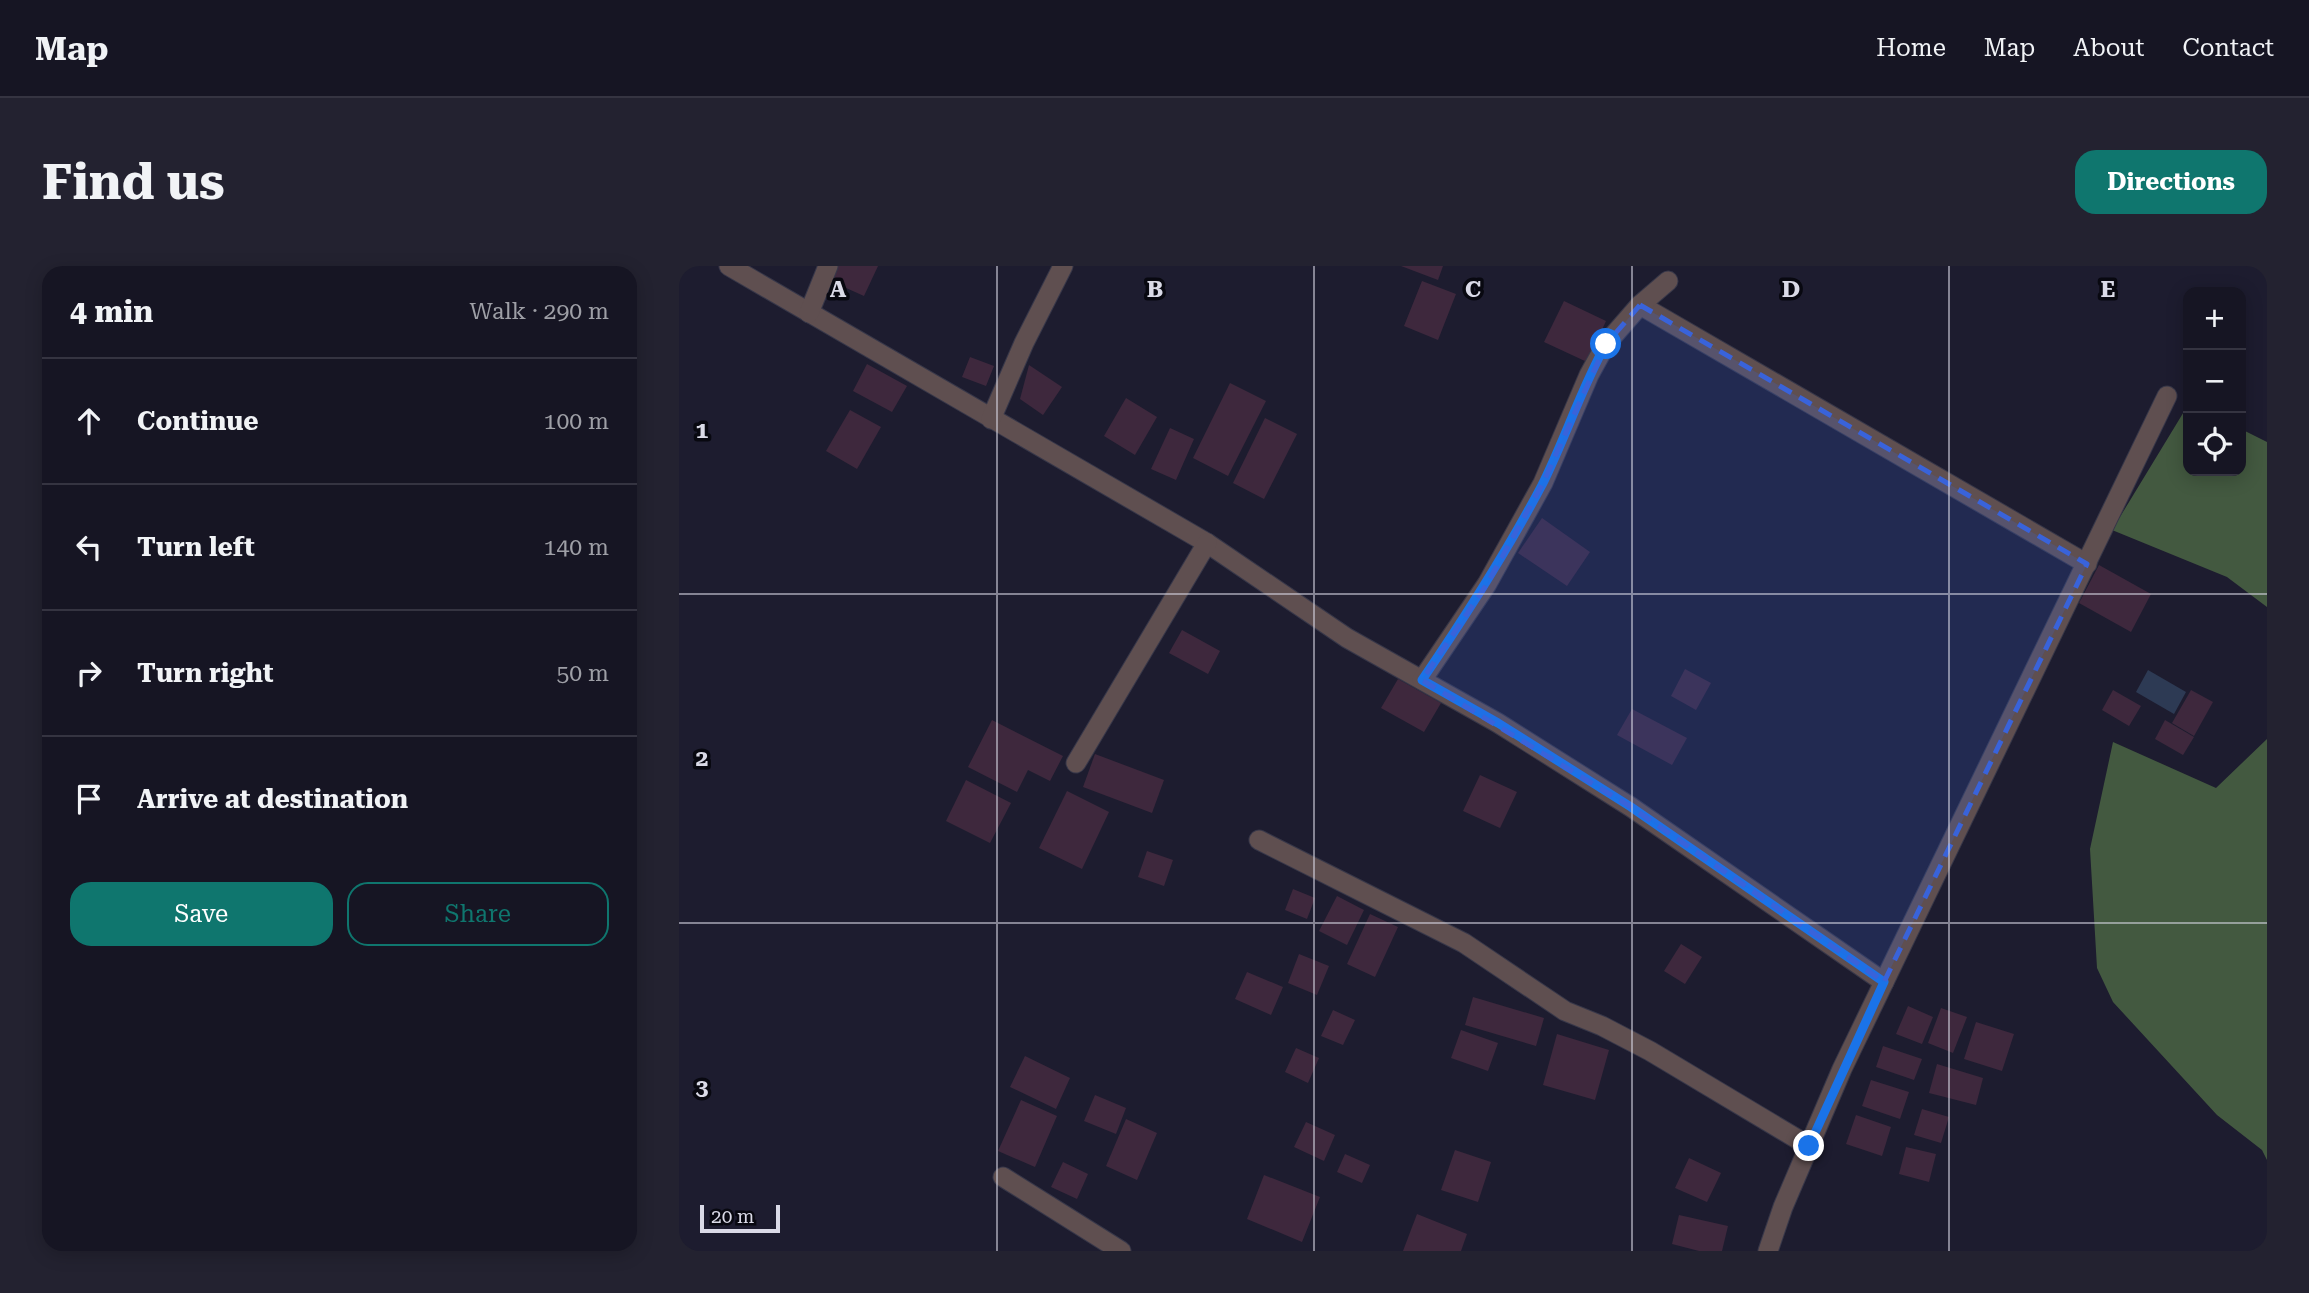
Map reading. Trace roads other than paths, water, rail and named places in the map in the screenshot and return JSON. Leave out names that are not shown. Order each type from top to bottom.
[{"type":"street","points":[[729,266],[1207,544],[1347,638],[1498,723],[1631,807],[1884,982]]},
{"type":"street","points":[[809,313],[828,266]]},
{"type":"street","points":[[991,419],[1024,343],[1063,266]]},
{"type":"street","points":[[1422,680],[1487,584],[1543,482],[1589,375],[1606,344],[1640,305],[1668,281]]},
{"type":"street","points":[[1640,305],[2087,564]]},
{"type":"street","points":[[1767,1251],[1809,1146],[1884,982],[2167,396]]},
{"type":"street","points":[[1076,763],[1207,544]]},
{"type":"street","points":[[1259,840],[1464,943],[1565,1011],[1602,1026],[1650,1051],[1809,1146]]},
{"type":"street","points":[[1003,1177],[1121,1251]]},
{"type":"water","points":[[2148,670],[2186,692],[2174,714],[2136,692]]}]
